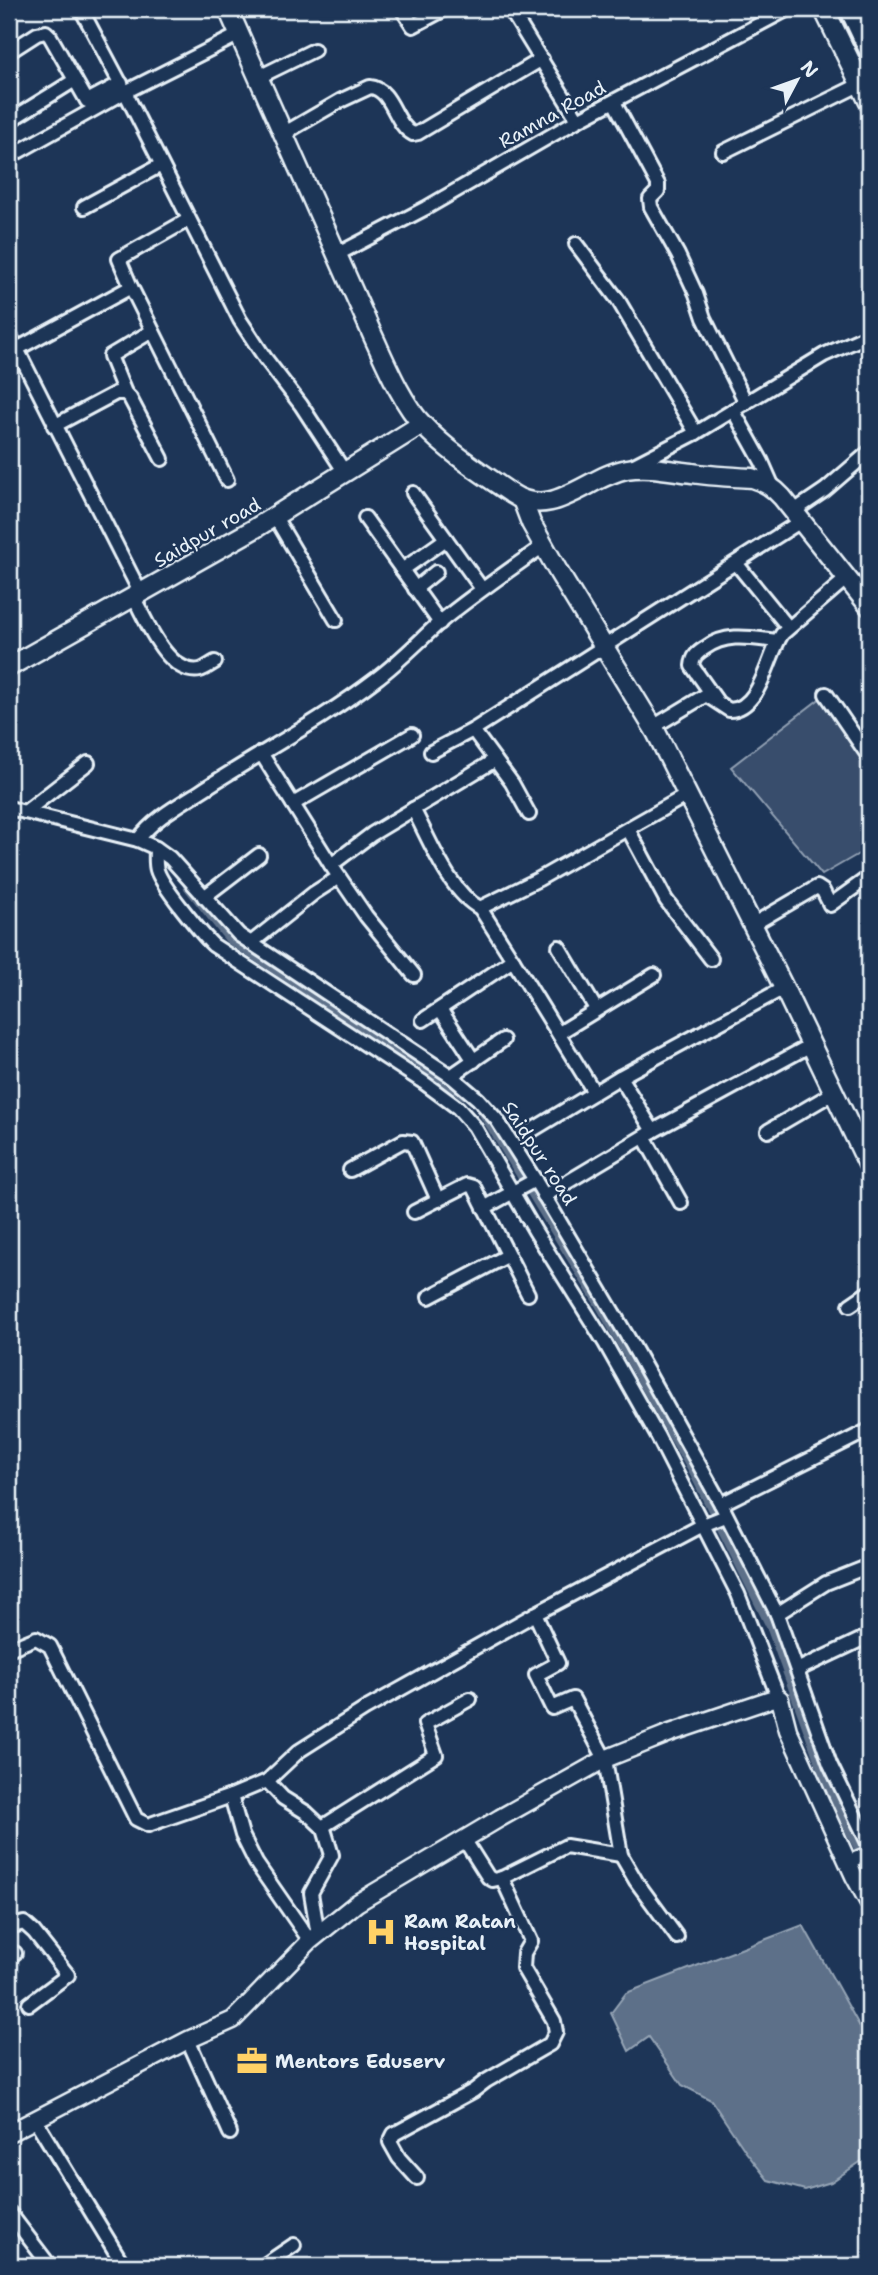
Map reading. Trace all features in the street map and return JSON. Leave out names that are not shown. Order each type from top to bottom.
[{"type":"main road","points":[[228,9],[390,371],[422,424],[440,441],[523,502],[536,504],[550,502],[628,468],[752,478],[773,487],[869,606]]},
{"type":"main road","points":[[824,9],[865,93]]},
{"type":"main road","points":[[850,9],[869,50]]},
{"type":"main road","name":"Saidpur road","points":[[9,667],[275,517],[422,424]]},
{"type":"main road","points":[[523,502],[543,546],[653,727],[869,1163]]},
{"type":"street","points":[[81,9],[240,320],[344,471]]},
{"type":"street","points":[[402,9],[413,26],[445,9]]},
{"type":"street","points":[[510,9],[578,120]]},
{"type":"street","name":"Ramna Road","points":[[337,255],[426,208],[578,120],[788,9]]},
{"type":"street","points":[[864,9],[869,19]]},
{"type":"street","points":[[9,52],[37,34],[46,32],[87,101],[240,34]]},
{"type":"street","points":[[259,77],[314,50]]},
{"type":"street","points":[[283,134],[370,87],[381,91],[407,130],[418,133],[542,59]]},
{"type":"street","points":[[9,121],[75,80]]},
{"type":"street","points":[[9,157],[123,87]]},
{"type":"street","points":[[723,152],[865,93]]},
{"type":"street","points":[[614,102],[658,184],[657,191],[650,199],[651,207],[678,256],[704,318],[746,403]]},
{"type":"street","points":[[84,207],[161,165]]},
{"type":"street","points":[[188,220],[119,259],[227,480]]},
{"type":"street","points":[[576,244],[618,300],[696,433]]},
{"type":"street","points":[[17,349],[131,287]]},
{"type":"street","points":[[152,331],[110,356],[125,393],[131,398],[162,459]]},
{"type":"street","points":[[9,334],[171,661],[199,670],[215,662]]},
{"type":"street","points":[[628,468],[696,433],[824,355],[869,335]]},
{"type":"street","points":[[54,425],[116,393],[125,393]]},
{"type":"street","points":[[733,410],[762,461],[773,487]]},
{"type":"street","points":[[431,752],[473,730],[736,562],[798,516],[869,452]]},
{"type":"street","points":[[413,494],[482,589]]},
{"type":"street","points":[[275,517],[336,620]]},
{"type":"street","points":[[365,518],[440,623]]},
{"type":"street","points":[[402,570],[446,539]]},
{"type":"street","points":[[138,839],[149,826],[377,678],[482,589],[543,546]]},
{"type":"street","points":[[736,562],[788,627]]},
{"type":"street","points":[[415,589],[436,572]]},
{"type":"street","points":[[653,727],[699,697],[706,695],[729,710],[734,710],[751,698],[761,684],[777,641],[788,627],[846,578]]},
{"type":"street","points":[[716,700],[692,666],[696,655],[714,642],[726,638],[746,637],[777,641]]},
{"type":"street","points":[[826,694],[869,757]]},
{"type":"street","points":[[473,730],[512,783],[529,814]]},
{"type":"street","points":[[293,804],[412,735]]},
{"type":"street","points":[[261,753],[366,916],[414,975]]},
{"type":"street","points":[[331,865],[372,834],[495,760]]},
{"type":"street","points":[[24,812],[88,763]]},
{"type":"street","points":[[480,908],[539,879],[687,795]]},
{"type":"street","name":"Saidpur road","points":[[9,808],[138,839],[156,848],[170,858],[223,922],[451,1076],[465,1100],[497,1120],[525,1186],[544,1196],[633,1346],[777,1614],[796,1670],[800,1691],[868,1851]]},
{"type":"street","points":[[413,809],[452,881],[469,902],[480,908],[594,1092]]},
{"type":"street","points":[[628,829],[666,900],[711,959]]},
{"type":"street","points":[[156,848],[158,873],[209,936],[423,1082],[465,1100],[482,1137],[525,1186],[605,1343],[705,1524],[738,1594],[780,1697],[788,1730],[869,1903]]},
{"type":"street","points":[[204,897],[259,855]]},
{"type":"street","points":[[251,943],[314,893],[340,877]]},
{"type":"street","points":[[752,925],[817,887],[830,905],[869,877]]},
{"type":"street","points":[[209,936],[223,922]]},
{"type":"street","points":[[559,947],[596,1009]]},
{"type":"street","points":[[423,1020],[513,960]]},
{"type":"street","points":[[559,1033],[654,975]]},
{"type":"street","points":[[529,1132],[620,1077],[784,988]]},
{"type":"street","points":[[440,1009],[474,1061]]},
{"type":"street","points":[[451,1076],[503,1040]]},
{"type":"street","points":[[544,1196],[648,1134],[811,1045]]},
{"type":"street","points":[[620,1077],[681,1203]]},
{"type":"street","points":[[768,1131],[833,1093]]},
{"type":"street","points":[[350,1170],[403,1141],[412,1142],[438,1200]]},
{"type":"street","points":[[414,1212],[471,1185],[528,1294]]},
{"type":"street","points":[[484,1208],[525,1186]]},
{"type":"street","points":[[429,1297],[508,1256]]},
{"type":"street","points":[[850,1305],[869,1292]]},
{"type":"street","points":[[720,1504],[869,1430]]},
{"type":"street","points":[[9,1649],[36,1638],[50,1646],[136,1819],[148,1825],[267,1781],[299,1751],[365,1709],[535,1614],[705,1524],[724,1517]]},
{"type":"street","points":[[777,1614],[825,1583],[869,1566]]},
{"type":"street","points":[[535,1614],[558,1663],[536,1675],[552,1708],[573,1699],[605,1759],[621,1855],[636,1881],[677,1937]]},
{"type":"street","points":[[796,1670],[869,1636]]},
{"type":"street","points":[[11,2129],[36,2121],[188,2040],[233,2020],[314,1938],[373,1892],[605,1759],[670,1733],[800,1691]]},
{"type":"street","points":[[321,1827],[436,1755],[425,1724],[470,1699]]},
{"type":"street","points":[[267,1781],[321,1827],[332,1855],[311,1893],[314,1938]]},
{"type":"street","points":[[231,1796],[242,1835],[256,1863],[314,1938]]},
{"type":"street","points":[[464,1839],[488,1877],[493,1880],[566,1846],[621,1855]]},
{"type":"street","points":[[849,1861],[868,1851]]},
{"type":"street","points":[[417,2178],[394,2150],[390,2142],[394,2134],[473,2091],[550,2044],[556,2032],[554,2021],[523,1968],[524,1952],[531,1941],[502,1878]]},
{"type":"street","points":[[9,1927],[24,1923],[68,1975],[29,2004]]},
{"type":"street","points":[[188,2040],[230,2133]]},
{"type":"street","points":[[36,2121],[124,2266]]},
{"type":"street","points":[[9,2212],[50,2266]]},
{"type":"street","points":[[263,2266],[294,2245]]},
{"type":"shaded area","points":[[826,694],[869,754],[869,848],[822,875],[731,767]]},
{"type":"shaded area","points":[[803,1925],[869,2043],[869,2156],[831,2182],[805,2190],[768,2180],[711,2100],[682,2085],[649,2037],[629,2051],[611,2013],[626,1993]]},
{"type":"waterway","points":[[188,886],[229,938],[464,1094]]},
{"type":"waterway","points":[[483,1112],[601,1306],[694,1472],[771,1626],[828,1784],[869,1868]]},
{"type":"place","name":"Ram Ratan Hospital","points":[[381,1932]]},
{"type":"place","name":"Mentors Eduserv","points":[[252,2061]]}]
